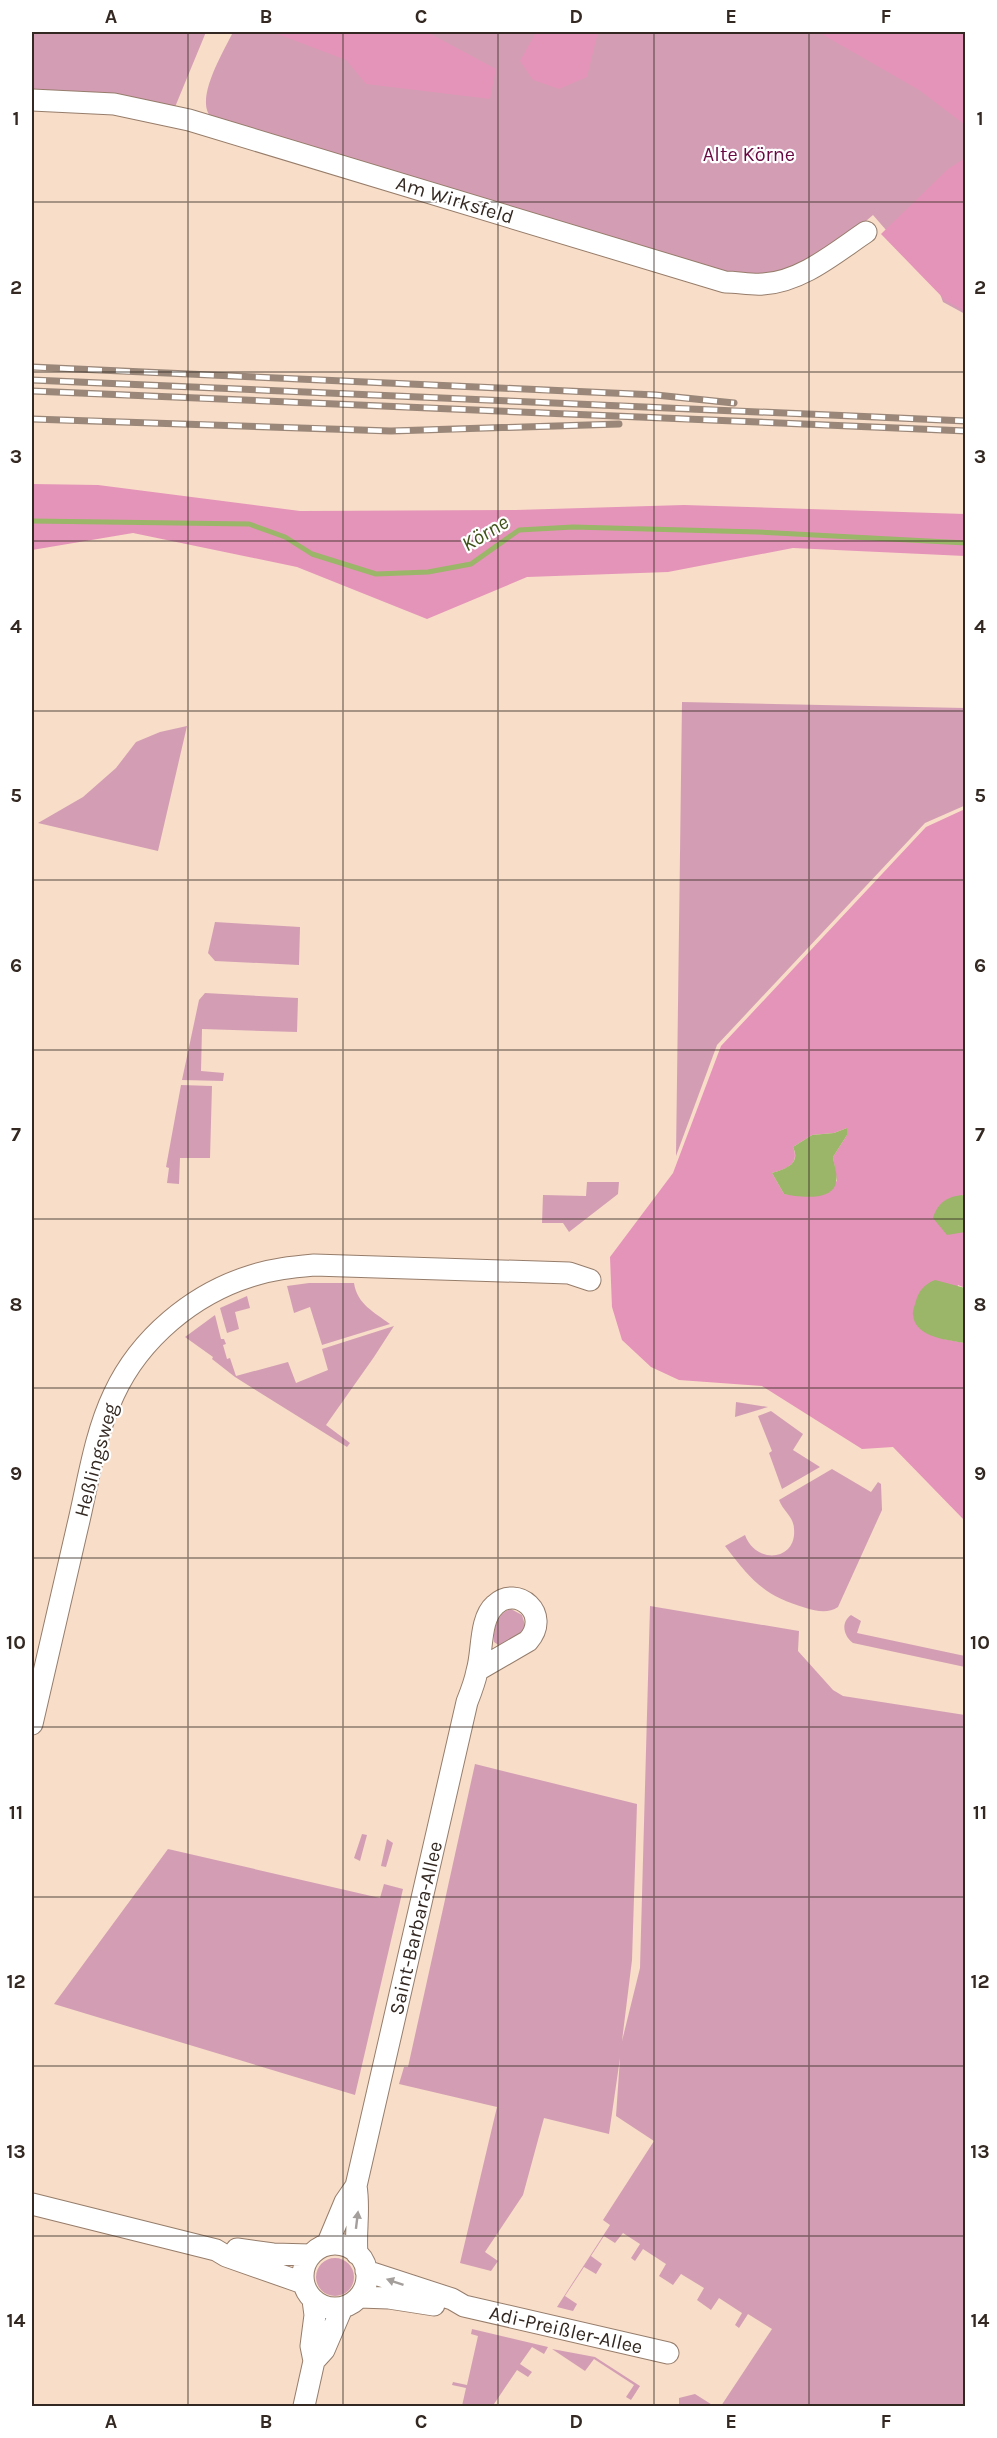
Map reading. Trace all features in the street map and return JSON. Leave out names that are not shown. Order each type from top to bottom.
[{"type":"street","name":"Am Wirksfeld","points":[[32,100],[114,104],[189,120],[725,282],[764,284],[793,278],[866,232]]},
{"type":"street","name":"Heßlingsweg","points":[[32,1724],[92,1463],[106,1413],[114,1392],[139,1353],[169,1321],[224,1286],[251,1276],[314,1264],[569,1273],[590,1280]]},
{"type":"street","name":"Saint-Barbara-Allee","points":[[319,2250],[356,2186],[467,1702],[478,1670]]},
{"type":"street","name":"Saint-Barbara-Allee","points":[[356,2186],[359,2205],[356,2234],[362,2262]]},
{"type":"street","name":"Adi-Preißler-Allee","points":[[32,2204],[216,2250],[226,2256],[276,2272],[332,2308],[351,2302],[399,2299],[451,2309],[464,2306]]},
{"type":"street","name":"Adi-Preißler-Allee","points":[[216,2250],[230,2247],[273,2254],[343,2246],[362,2262],[464,2306],[668,2354]]},
{"type":"street","points":[[304,2406],[314,2361],[311,2346],[315,2315],[308,2291],[306,2263],[319,2250]]},
{"type":"street","points":[[314,2361],[324,2350],[351,2302],[366,2285],[362,2262]]},
{"type":"green space","points":[[32,32],[206,32],[175,107],[32,91]]},
{"type":"green space","name":"Alte Körne","points":[[233,32],[965,32],[965,314],[943,302],[939,291],[873,215],[852,233],[798,269],[736,277],[212,118],[207,110],[208,88],[217,63]]},
{"type":"green space","points":[[682,702],[965,708],[966,805],[925,823],[717,1045],[676,1156]]},
{"type":"green space","points":[[187,726],[158,851],[38,823],[83,797],[116,768],[136,742],[160,732]]},
{"type":"green space","points":[[215,922],[300,927],[299,965],[215,961],[208,953]]},
{"type":"green space","points":[[205,993],[298,998],[297,1032],[202,1029],[201,1071],[224,1073],[223,1081],[182,1080],[199,1000]]},
{"type":"green space","points":[[181,1085],[212,1086],[210,1158],[180,1158],[179,1184],[167,1183],[169,1168],[166,1167]]},
{"type":"green space","points":[[587,1182],[619,1182],[618,1194],[569,1232],[563,1223],[542,1223],[543,1195],[586,1196]]},
{"type":"green space","points":[[309,1283],[354,1283],[362,1302],[390,1324],[322,1345],[310,1307],[294,1313],[287,1286]]},
{"type":"green space","points":[[247,1296],[250,1308],[235,1312],[239,1329],[227,1333],[220,1308]]},
{"type":"green space","points":[[215,1315],[221,1339],[224,1339],[226,1344],[223,1345],[227,1359],[230,1358],[236,1376],[288,1362],[296,1383],[328,1370],[322,1349],[394,1326],[326,1425],[350,1443],[347,1447],[235,1377],[212,1359],[213,1357],[185,1337]]},
{"type":"green space","points":[[736,1402],[768,1407],[735,1417]]},
{"type":"green space","points":[[771,1411],[803,1434],[793,1450],[820,1467],[782,1489],[769,1453],[772,1451],[758,1416]]},
{"type":"green space","points":[[832,1469],[871,1492],[878,1482],[881,1484],[882,1510],[838,1607],[830,1611],[822,1611],[792,1603],[769,1592],[751,1577],[725,1546],[745,1535],[750,1545],[766,1555],[783,1553],[793,1540],[794,1529],[792,1521],[779,1500]]},
{"type":"green space","points":[[650,1606],[799,1631],[798,1651],[833,1690],[843,1696],[965,1715],[965,2406],[721,2406],[772,2329],[748,2314],[739,2328],[735,2325],[742,2313],[719,2298],[711,2310],[697,2300],[704,2288],[681,2274],[673,2285],[659,2276],[666,2264],[643,2249],[635,2261],[631,2258],[640,2244],[623,2233],[615,2243],[604,2236],[591,2256],[602,2264],[596,2274],[584,2267],[565,2296],[577,2304],[573,2311],[557,2307],[610,2225],[603,2220],[654,2141],[616,2116],[620,2058],[609,2134],[544,2118],[523,2195],[485,2252],[498,2261],[491,2271],[460,2263],[497,2107],[399,2084],[404,2067],[408,2067],[475,1764],[637,1804],[632,1960],[622,2041],[640,1968]]},
{"type":"green space","points":[[511,1609],[522,1615],[525,1625],[522,1634],[500,1646],[494,1642],[495,1627],[502,1614]]},
{"type":"green space","points":[[851,1615],[861,1621],[857,1633],[965,1656],[965,1667],[853,1643],[847,1637],[844,1629],[845,1622]]},
{"type":"green space","points":[[362,1834],[367,1835],[360,1861],[354,1858]]},
{"type":"green space","points":[[387,1839],[393,1843],[386,1867],[381,1866]]},
{"type":"green space","points":[[168,1849],[380,1898],[384,1884],[403,1889],[355,2095],[54,2004]]},
{"type":"green space","points":[[335,2258],[348,2264],[354,2277],[348,2290],[335,2296],[322,2290],[316,2277],[322,2264]]},
{"type":"green space","points":[[472,2329],[548,2347],[544,2354],[532,2347],[520,2364],[532,2372],[528,2377],[517,2370],[494,2404],[496,2406],[462,2406],[466,2388],[452,2385],[453,2382],[467,2385],[478,2336],[471,2334]]},
{"type":"green space","points":[[552,2349],[595,2357],[640,2386],[631,2400],[626,2397],[634,2385],[594,2359],[585,2371]]},
{"type":"green space","points":[[695,2394],[714,2406],[679,2406],[679,2398]]},
{"type":"shaded area","points":[[272,32],[427,32],[496,69],[490,99],[366,84],[346,60]]},
{"type":"shaded area","points":[[536,32],[598,32],[587,77],[559,89],[533,80],[520,61]]},
{"type":"shaded area","points":[[818,32],[965,32],[965,125],[919,90]]},
{"type":"shaded area","points":[[965,158],[965,311],[946,301],[881,234],[948,169]]},
{"type":"shaded area","points":[[32,484],[98,485],[300,511],[516,510],[684,505],[965,514],[965,556],[793,548],[668,572],[527,577],[427,619],[297,567],[133,533],[32,550]]},
{"type":"shaded area","points":[[965,809],[965,1196],[962,1195],[964,1234],[965,1232],[965,1288],[958,1285],[944,1339],[965,1343],[965,1521],[893,1447],[862,1449],[762,1386],[679,1380],[651,1367],[622,1340],[612,1307],[610,1257],[673,1173],[721,1046],[926,827]],"holes":[[[847,1128],[847,1135],[833,1157],[837,1181],[808,1196],[784,1194],[772,1173],[791,1165],[795,1158],[793,1147],[812,1135],[834,1133]]]},
{"type":"shaded area","points":[[847,1128],[847,1135],[833,1157],[837,1176],[829,1193],[814,1197],[784,1194],[772,1173],[794,1162],[793,1147],[812,1135],[834,1133]]},
{"type":"shaded area","points":[[965,1196],[965,1232],[947,1235],[933,1218],[937,1208],[943,1202],[951,1197]]},
{"type":"shaded area","points":[[935,1280],[965,1288],[965,1343],[934,1337],[920,1329],[915,1323],[913,1312],[919,1294],[925,1286]]},
{"type":"waterway","name":"Körne","points":[[32,521],[249,524],[285,537],[312,554],[376,574],[428,572],[471,564],[519,530],[573,527],[757,532],[966,543]]},
{"type":"railway","points":[[32,367],[656,395],[734,403]]},
{"type":"railway","points":[[32,380],[966,421]]},
{"type":"railway","points":[[32,391],[966,431]]},
{"type":"railway","points":[[32,419],[391,431],[619,424]]}]
